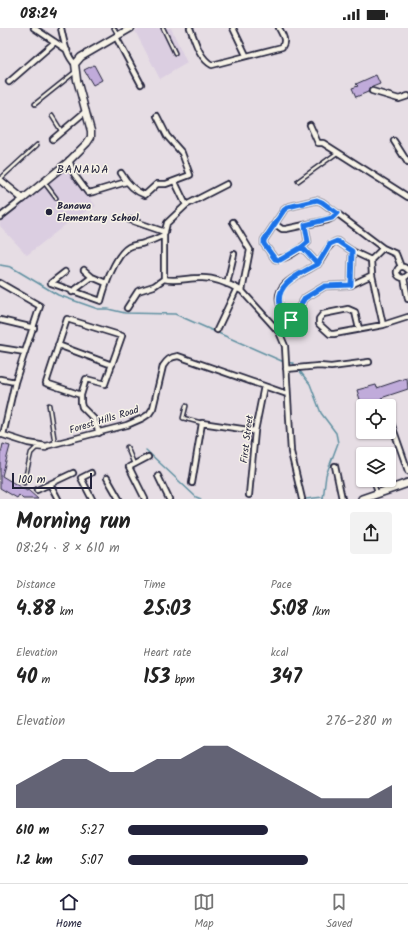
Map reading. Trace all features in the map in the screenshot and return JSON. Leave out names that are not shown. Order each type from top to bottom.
[{"type":"main road","points":[[362,499],[408,484]]},
{"type":"street","points":[[34,28],[67,50]]},
{"type":"street","points":[[61,28],[67,50],[71,60],[75,64]]},
{"type":"street","points":[[0,217],[44,182],[87,143],[91,137],[91,131],[75,72],[75,64],[81,57],[131,28]]},
{"type":"street","points":[[190,28],[202,56],[212,65],[246,55],[282,47],[285,40],[279,28]]},
{"type":"street","points":[[233,28],[246,55]]},
{"type":"street","points":[[117,36],[141,84]]},
{"type":"street","points":[[9,82],[55,42]]},
{"type":"street","points":[[372,91],[399,99],[408,96]]},
{"type":"street","points":[[53,139],[86,111]]},
{"type":"street","points":[[121,174],[126,182],[135,190],[145,195],[157,184],[175,182],[190,175],[182,153],[167,136],[157,116]]},
{"type":"street","points":[[310,125],[317,142],[325,144],[408,197]]},
{"type":"street","points":[[394,141],[408,163]]},
{"type":"street","points":[[69,160],[74,174],[85,190],[91,193],[126,182]]},
{"type":"street","points":[[0,179],[23,199]]},
{"type":"street","points":[[175,182],[186,206]]},
{"type":"street","points":[[164,279],[165,234],[167,223],[186,206],[226,184]]},
{"type":"street","points":[[305,225],[308,242],[280,260],[275,259],[264,244],[264,240],[284,210],[288,207],[317,200],[322,202],[383,248],[396,254],[401,267]]},
{"type":"street","points":[[275,224],[286,230],[332,218],[337,213]]},
{"type":"street","points":[[130,220],[165,234]]},
{"type":"street","points":[[217,330],[240,290],[250,250],[233,222]]},
{"type":"street","points":[[65,272],[50,283],[101,301],[106,283],[114,266],[127,249],[131,246],[144,244],[165,234]]},
{"type":"street","points":[[291,320],[283,312],[279,302],[279,296],[283,287],[288,282],[318,264],[330,244],[337,241],[352,251],[371,260]]},
{"type":"street","points":[[302,247],[318,264]]},
{"type":"street","points":[[383,248],[371,260],[372,276],[383,325]]},
{"type":"street","points":[[351,285],[352,251]]},
{"type":"street","points":[[227,284],[234,254]]},
{"type":"street","points":[[401,267],[408,270]]},
{"type":"street","points":[[401,267],[397,272],[400,278],[406,277],[408,299]]},
{"type":"street","points":[[84,270],[92,277],[106,283]]},
{"type":"street","points":[[279,332],[291,320],[305,298],[325,286],[351,285],[372,276]]},
{"type":"street","points":[[72,292],[92,277]]},
{"type":"street","points":[[127,308],[138,291],[154,286],[164,279],[212,279],[240,290],[279,332],[285,346],[291,452],[302,499]]},
{"type":"street","points":[[0,282],[40,306],[15,382],[1,434]]},
{"type":"street","points":[[359,329],[354,312],[348,309],[323,314],[318,319],[319,324],[330,334],[383,325],[408,317]]},
{"type":"street","points":[[81,395],[46,383],[67,319],[122,336],[105,384],[86,379],[81,395],[82,408],[94,419],[99,433]]},
{"type":"street","points":[[0,320],[34,328]]},
{"type":"street","points":[[58,345],[112,365]]},
{"type":"street","points":[[0,348],[25,352]]},
{"type":"street","name":"Forest Hills Road","points":[[1,434],[28,443],[46,446],[127,425],[149,414],[153,408],[163,366],[166,360],[178,356],[287,394]]},
{"type":"street","points":[[286,368],[319,366],[331,367],[369,362]]},
{"type":"street","points":[[0,379],[15,382]]},
{"type":"street","name":"First Street","points":[[249,494],[256,431],[264,386]]},
{"type":"street","points":[[192,483],[202,423],[256,431]]},
{"type":"street","points":[[396,437],[408,470]]},
{"type":"street","points":[[146,499],[129,467],[148,457]]},
{"type":"street","points":[[335,466],[342,499]]},
{"type":"street","points":[[37,490],[73,473]]},
{"type":"street","points":[[91,473],[81,478],[92,499]]},
{"type":"street","points":[[158,476],[168,499]]},
{"type":"street","points":[[107,478],[119,499]]},
{"type":"street","points":[[50,484],[58,499]]},
{"type":"lane","points":[[114,28],[117,36]]},
{"type":"lane","points":[[163,28],[175,52]]},
{"type":"lane","points":[[35,104],[75,72]]},
{"type":"lane","points":[[52,116],[62,132]]},
{"type":"lane","points":[[0,179],[37,145]]},
{"type":"lane","points":[[298,181],[337,153]]},
{"type":"lane","points":[[44,182],[56,198]]},
{"type":"lane","points":[[50,405],[56,444]]},
{"type":"lane","points":[[186,406],[183,418],[202,423]]},
{"type":"lane","points":[[24,484],[31,453],[36,448],[46,449],[46,446]]},
{"type":"lane","points":[[127,447],[134,464]]},
{"type":"lane","points":[[375,487],[377,494]]},
{"type":"shaded area","points":[[140,28],[171,28],[187,63],[160,79],[135,31]]},
{"type":"shaded area","name":"Banawa Elementary School","points":[[68,168],[96,206],[74,218],[27,255],[0,226],[0,222]]},
{"type":"building","points":[[94,65],[102,80],[93,85],[84,70]]},
{"type":"building","points":[[376,75],[380,84],[370,88],[368,92],[356,97],[352,88],[358,86],[356,84]]},
{"type":"building","points":[[407,378],[408,389],[381,399],[360,399],[357,390],[376,385],[377,388]]},
{"type":"building","points":[[3,444],[10,446],[2,476],[27,491],[28,490],[38,499],[23,499],[19,495],[17,498],[0,488],[0,453]]},
{"type":"waterway","points":[[0,265],[11,267],[58,295],[98,309],[108,309],[125,313],[175,314],[284,362],[293,363],[297,367]]},
{"type":"waterway","points":[[299,370],[310,384],[321,413],[336,433],[338,443],[326,475],[323,499]]},
{"type":"waterway","points":[[146,450],[196,497],[201,499]]},
{"type":"waterway","points":[[306,499],[323,497]]},
{"type":"place","name":"Banawa Elementary School","points":[[49,212]]},
{"type":"district","name":"BANAWA","points":[[83,169]]},
{"type":"route","points":[[291,320],[283,312],[279,302],[279,296],[283,287],[294,277],[318,264],[302,247],[308,242],[305,225],[332,218],[337,213],[317,200],[288,207],[284,210],[264,240],[264,244],[275,259],[280,260],[302,247],[318,264],[330,244],[337,241],[352,251],[351,285],[325,286],[305,298],[291,320]]}]
